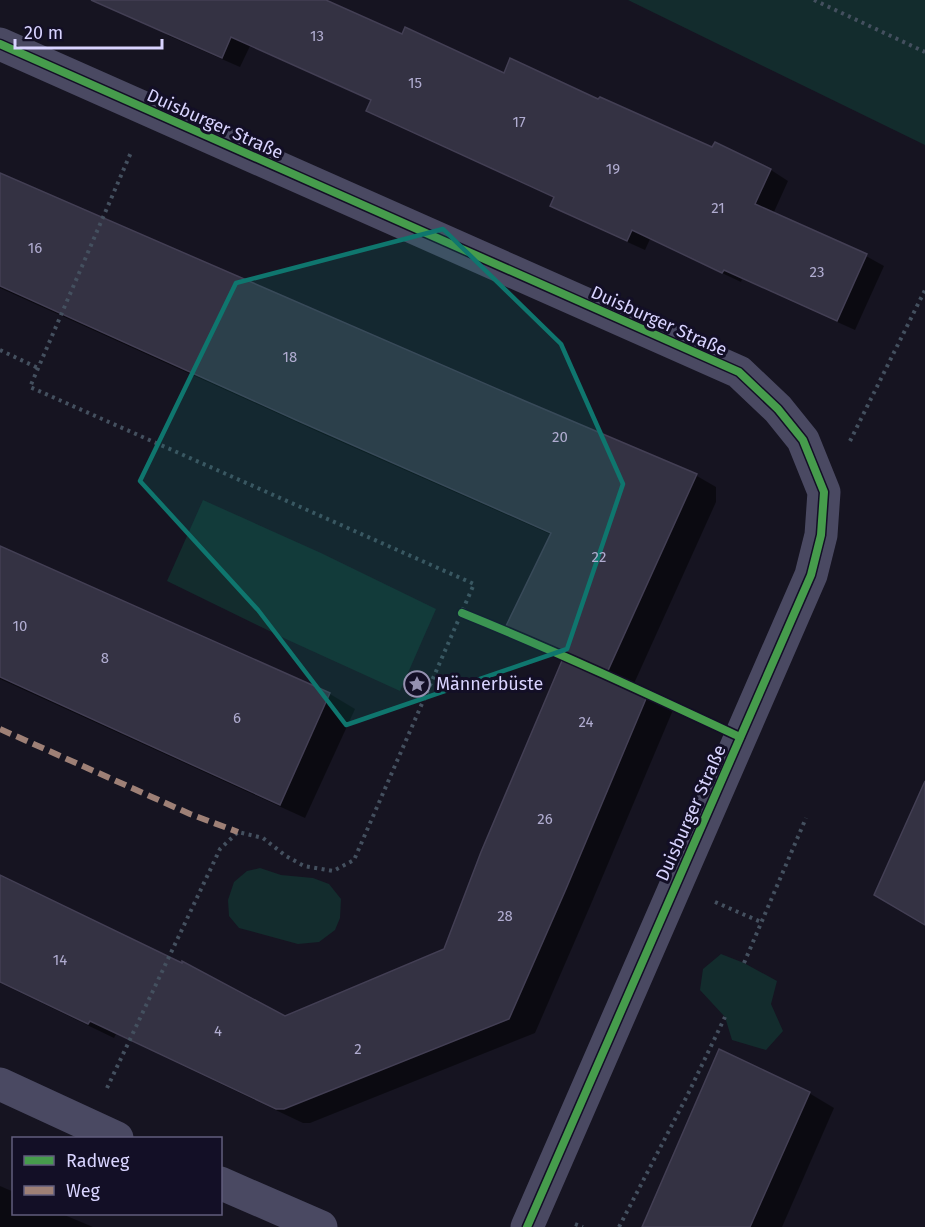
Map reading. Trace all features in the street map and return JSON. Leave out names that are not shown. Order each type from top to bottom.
[{"type":"street","name":"Duisburger Straße","points":[[0,44],[739,372],[778,409],[803,440],[824,492],[821,535],[811,575],[527,1227]]},
{"type":"street","points":[[0,1084],[103,1132]]},
{"type":"street","points":[[222,1184],[321,1227]]},
{"type":"path","points":[[814,0],[925,52]]},
{"type":"path","points":[[103,1132],[220,849],[238,832],[263,838],[286,856],[304,866],[333,871],[354,860],[474,585],[30,387],[149,111]]},
{"type":"path","points":[[824,492],[925,290]]},
{"type":"path","points":[[0,350],[38,368]]},
{"type":"path","points":[[744,963],[806,818]]},
{"type":"path","points":[[676,885],[761,922]]},
{"type":"path","points":[[619,1227],[687,1096],[724,1017]]},
{"type":"highlighted area","points":[[443,229],[561,344],[623,484],[567,649],[346,725],[258,610],[140,481],[236,283]]},
{"type":"green space","points":[[628,0],[925,0],[925,145]]},
{"type":"green space","points":[[203,500],[321,553],[436,609],[400,691],[167,581]]},
{"type":"green space","points":[[260,868],[281,875],[313,878],[329,884],[341,899],[340,918],[335,930],[319,942],[298,944],[239,928],[229,916],[228,900],[234,882],[247,871]]},
{"type":"green space","points":[[721,954],[744,963],[777,981],[771,1004],[783,1031],[766,1050],[732,1040],[725,1017],[700,990],[703,969]]},
{"type":"building","points":[[91,0],[326,0],[402,34],[405,27],[504,73],[510,58],[598,99],[600,97],[712,147],[715,142],[771,169],[755,204],[867,254],[837,321],[724,270],[722,273],[632,230],[627,241],[550,206],[554,197],[366,111],[371,100],[231,37],[222,58]]},
{"type":"building","points":[[0,173],[697,474],[606,675],[648,694],[509,1019],[284,1109],[276,1109],[90,1021],[88,1024],[0,982],[0,875],[182,963],[182,961],[285,1016],[444,949],[481,852],[564,656],[504,630],[551,533],[0,286]]},
{"type":"building","points":[[0,546],[330,693],[280,805],[0,677]]},
{"type":"building","points":[[925,781],[925,925],[874,895]]},
{"type":"building","points":[[719,1049],[810,1092],[750,1227],[642,1227]]},
{"type":"marked path","points":[[0,729],[190,814],[238,832]]},
{"type":"cycle path","points":[[0,44],[739,372],[778,409],[803,440],[824,492],[821,535],[811,575],[527,1227]]},
{"type":"cycle path","points":[[462,613],[740,737]]},
{"type":"place","name":"Männerbüste","points":[[417,684]]}]
